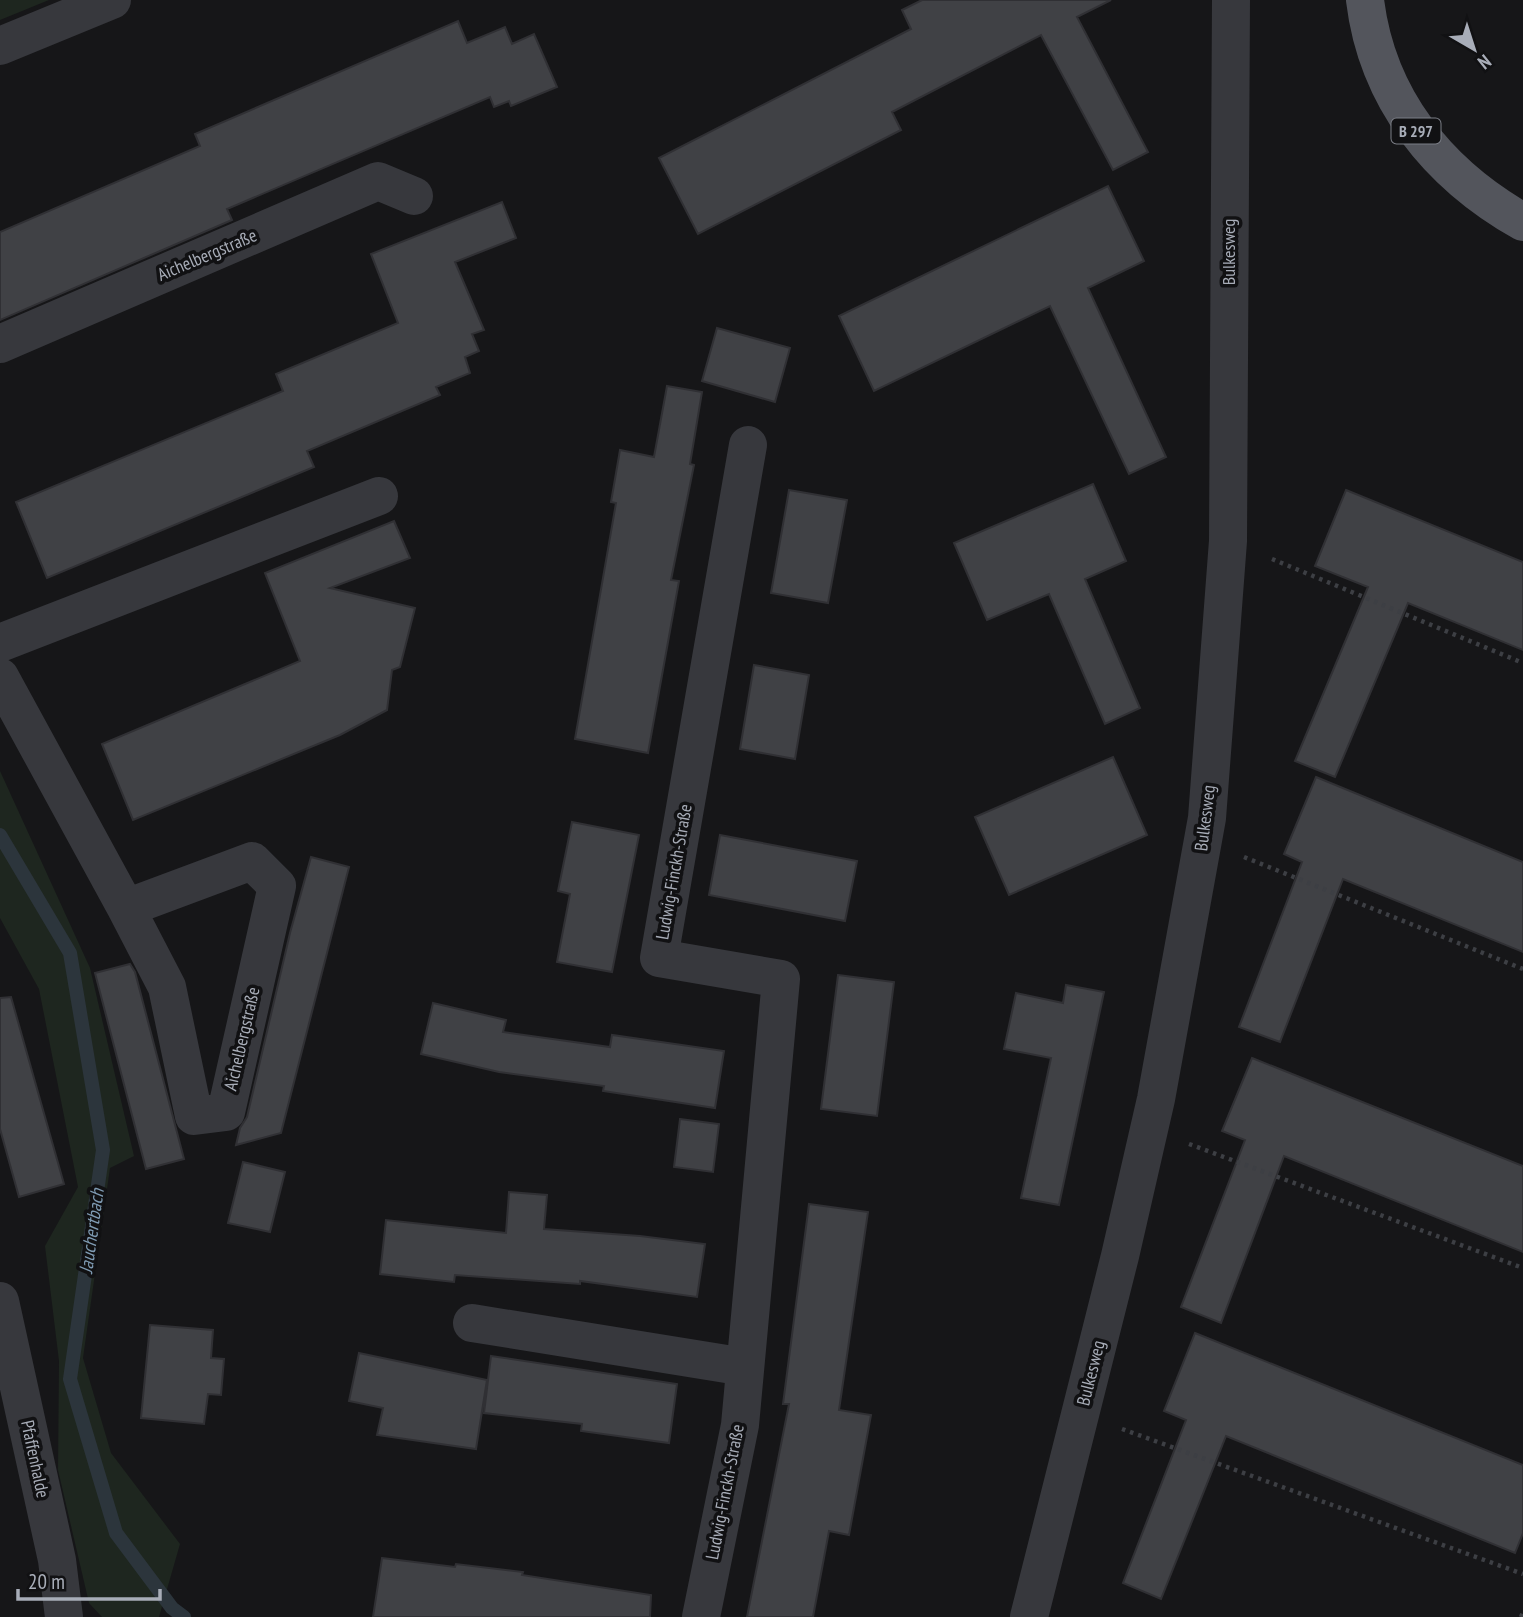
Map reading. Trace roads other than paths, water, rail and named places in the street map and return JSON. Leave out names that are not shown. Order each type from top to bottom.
[{"type":"main road","name":"B 297","points":[[1365,0],[1368,29],[1388,85],[1419,136],[1458,177],[1503,211],[1523,222]]},
{"type":"street","points":[[0,46],[112,0]]},
{"type":"street","name":"Bulkesweg","points":[[1029,1617],[1156,1099],[1207,818],[1228,541],[1231,0]]},
{"type":"street","name":"Aichelbergstraße","points":[[0,344],[378,181],[414,197]]},
{"type":"street","name":"Ludwig-Finckh-Straße","points":[[701,1617],[740,1425],[781,979],[659,958],[748,445]]},
{"type":"street","points":[[0,643],[379,496]]},
{"type":"street","name":"Aichelbergstraße","points":[[0,677],[167,987],[194,1116],[226,1112],[277,886],[252,861],[126,908]]},
{"type":"street","name":"Pfaffenhalde","points":[[0,1301],[57,1560],[64,1617]]},
{"type":"street","points":[[472,1323],[745,1367]]},
{"type":"waterway","name":"Jauchertbach","points":[[0,835],[70,953],[103,1150],[70,1379],[116,1533],[172,1608],[184,1617]]}]
